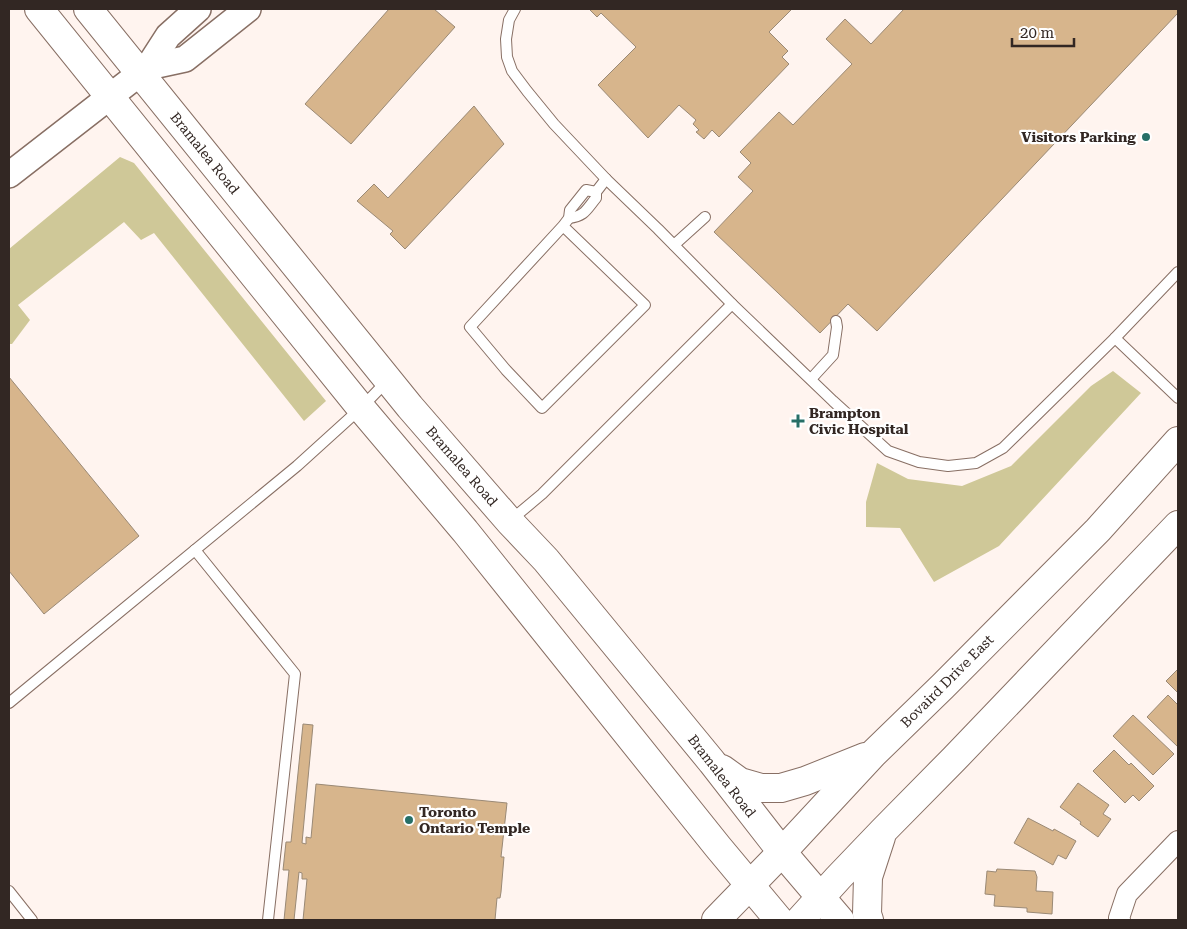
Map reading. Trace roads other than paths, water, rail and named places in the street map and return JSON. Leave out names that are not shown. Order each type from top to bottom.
[{"type":"main road","points":[[39,9],[361,408],[465,531],[779,920]]},
{"type":"main road","name":"Bramalea Road","points":[[88,9],[144,70],[410,407],[510,522],[546,560],[712,762],[782,852],[840,920]]},
{"type":"main road","name":"Bovaird Drive East","points":[[716,920],[873,754],[1098,530],[1178,441]]},
{"type":"main road","points":[[800,920],[838,878],[1178,525]]},
{"type":"main road","points":[[712,762],[740,782],[761,788],[781,788],[805,781],[873,754]]},
{"type":"main road","points":[[869,920],[867,914],[868,877],[883,831]]},
{"type":"street","points":[[9,175],[144,70],[168,36],[198,9]]},
{"type":"street","points":[[144,70],[185,59],[248,9]]},
{"type":"street","points":[[1120,920],[1127,894],[1178,841]]},
{"type":"lane","points":[[515,9],[509,20],[506,39],[507,56],[512,71],[548,117],[606,179],[732,304],[888,451],[919,462],[948,466],[976,463],[1003,448],[1116,338],[1178,272]]},
{"type":"lane","points":[[566,222],[645,305],[542,408],[506,370],[470,327],[566,222],[570,210],[586,190],[596,192],[606,179]]},
{"type":"lane","points":[[674,246],[705,217]]},
{"type":"lane","points":[[510,522],[542,494],[732,304]]},
{"type":"lane","points":[[811,379],[833,355],[837,327],[836,321]]},
{"type":"lane","points":[[1116,338],[1178,398]]},
{"type":"lane","points":[[9,703],[297,466],[361,408],[388,380]]},
{"type":"lane","points":[[195,550],[294,674],[268,920]]},
{"type":"lane","points":[[9,891],[32,920]]},
{"type":"place","name":"Visitors Parking","points":[[1146,137]]},
{"type":"place","name":"Brampton Civic Hospital","points":[[798,421]]},
{"type":"place","name":"Toronto Ontario Temple","points":[[409,820]]}]
